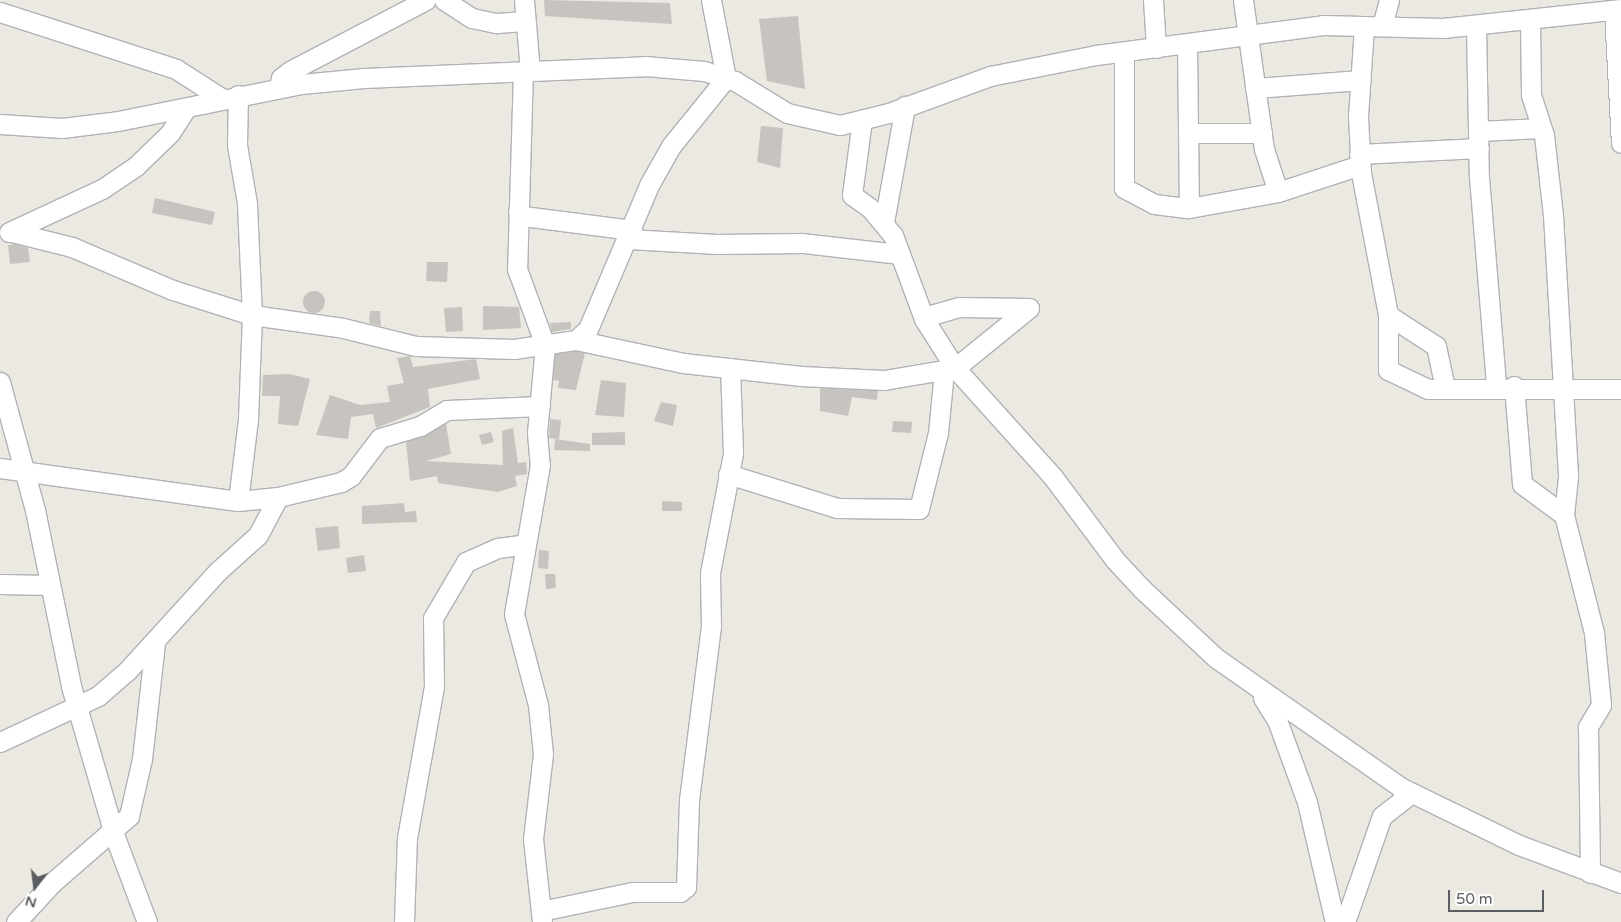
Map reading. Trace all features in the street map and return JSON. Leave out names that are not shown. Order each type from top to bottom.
[{"type":"street","points":[[279,88],[281,78],[290,71],[426,0]]},
{"type":"street","points":[[444,0],[472,18],[496,23],[525,20]]},
{"type":"street","points":[[524,0],[526,71],[518,210],[517,269],[545,345],[540,406],[540,465],[514,614],[538,705],[543,754],[533,838],[541,917],[632,892],[680,892],[686,887],[689,800],[711,627],[710,573],[734,429],[730,368]]},
{"type":"street","points":[[576,340],[588,329],[671,146],[726,78],[711,0]]},
{"type":"street","points":[[1152,0],[1156,48]]},
{"type":"street","points":[[1243,0],[1262,133],[1278,192]]},
{"type":"street","points":[[1389,0],[1373,26],[1361,80],[1360,160],[1388,315],[1388,370],[1424,388],[1560,386],[1621,389]]},
{"type":"street","points":[[0,124],[62,128],[185,110],[231,97],[279,88],[364,78],[644,66],[704,71],[726,78],[795,116],[840,125],[905,106],[990,76],[1124,52],[1187,45],[1323,25],[1476,26],[1530,22],[1607,8],[1620,111],[1621,143]]},
{"type":"street","points":[[0,12],[176,68],[231,97]]},
{"type":"street","points":[[1530,22],[1531,95],[1542,128],[1553,215],[1560,386],[1568,477],[1564,515],[1594,633],[1601,705],[1588,727],[1590,873]]},
{"type":"street","points":[[1476,26],[1478,140],[1505,386],[1522,484],[1564,515]]},
{"type":"street","points":[[1187,45],[1189,208]]},
{"type":"street","points":[[1124,52],[1124,188],[1154,204],[1189,208],[1278,192],[1360,160],[1542,128]]},
{"type":"street","points":[[1255,88],[1361,80]]},
{"type":"street","points":[[231,97],[247,203],[252,315],[249,410],[238,501]]},
{"type":"street","points":[[884,222],[905,106]]},
{"type":"street","points":[[6,233],[102,189],[136,166],[170,133],[185,110]]},
{"type":"street","points":[[862,120],[852,195],[884,222],[924,317],[950,370],[1053,477],[1115,560],[1216,658],[1258,689],[1411,793],[1590,873],[1621,882]]},
{"type":"street","points":[[1188,133],[1262,133]]},
{"type":"street","points":[[518,210],[523,216],[630,235],[717,244],[802,243],[899,254]]},
{"type":"street","points":[[6,233],[72,247],[173,290],[252,315],[343,328],[416,346],[514,349],[576,340],[682,363],[884,380],[950,370],[1029,308],[959,307],[924,317]]},
{"type":"street","points":[[1388,315],[1436,346],[1445,388]]},
{"type":"street","points":[[728,474],[837,508],[918,509],[938,433],[950,370]]},
{"type":"street","points":[[0,382],[26,475],[49,586],[78,705],[113,829],[147,922]]},
{"type":"street","points":[[0,468],[26,475],[238,501],[278,497],[341,482],[351,476],[380,438],[420,426],[447,410],[540,406]]},
{"type":"street","points":[[0,742],[98,696],[155,643],[218,571],[258,535],[278,497]]},
{"type":"street","points":[[404,922],[407,838],[434,687],[433,618],[466,562],[498,548],[526,544]]},
{"type":"street","points":[[0,584],[49,586]]},
{"type":"street","points":[[16,922],[132,809],[142,759],[155,643]]},
{"type":"street","points":[[1258,689],[1277,720],[1307,802],[1335,922]]},
{"type":"street","points":[[1345,922],[1382,816],[1411,793]]},
{"type":"building","points":[[544,0],[670,3],[672,24],[545,16]]},
{"type":"building","points":[[798,16],[805,89],[767,81],[759,19]]},
{"type":"building","points":[[761,126],[783,128],[780,168],[757,162]]},
{"type":"building","points":[[155,198],[215,212],[212,225],[152,213]]},
{"type":"building","points":[[15,244],[28,248],[30,262],[10,264],[8,245]]},
{"type":"building","points":[[427,262],[448,262],[447,282],[426,281]]},
{"type":"building","points":[[314,291],[322,294],[325,302],[322,310],[314,313],[306,310],[303,302],[306,294]]},
{"type":"building","points":[[483,306],[519,307],[521,328],[483,330]]},
{"type":"building","points":[[462,307],[463,331],[446,332],[444,308]]},
{"type":"building","points":[[370,311],[380,311],[381,326],[369,323]]},
{"type":"building","points":[[571,322],[571,329],[552,332],[550,323]]},
{"type":"building","points":[[576,351],[585,353],[576,390],[558,388],[559,381],[553,380],[555,354]]},
{"type":"building","points":[[410,356],[413,367],[476,359],[480,379],[428,389],[430,407],[376,428],[373,414],[351,417],[348,439],[316,435],[330,395],[360,405],[390,402],[387,386],[404,383],[397,358]]},
{"type":"building","points":[[290,374],[310,379],[298,426],[278,424],[280,396],[262,396],[263,375]]},
{"type":"building","points":[[601,380],[626,383],[624,417],[595,415]]},
{"type":"building","points":[[820,388],[878,391],[877,400],[852,397],[848,416],[820,411]]},
{"type":"building","points":[[661,402],[677,405],[673,426],[654,421]]},
{"type":"building","points":[[550,419],[561,420],[559,439],[549,438]]},
{"type":"building","points":[[893,421],[912,422],[911,433],[892,432]]},
{"type":"building","points":[[446,424],[451,454],[426,461],[503,465],[502,431],[513,428],[518,463],[526,462],[527,474],[515,476],[517,486],[498,492],[438,483],[437,476],[410,481],[406,442]]},
{"type":"building","points":[[491,432],[494,442],[482,445],[479,435]]},
{"type":"building","points":[[625,432],[625,445],[592,445],[592,433]]},
{"type":"building","points":[[555,439],[590,444],[590,451],[554,450]]},
{"type":"building","points":[[662,501],[682,502],[682,511],[662,511]]},
{"type":"building","points":[[404,503],[405,512],[416,511],[417,522],[362,524],[362,506]]},
{"type":"building","points":[[338,526],[340,548],[318,551],[315,528]]},
{"type":"building","points":[[539,550],[549,551],[548,569],[538,568]]},
{"type":"building","points":[[364,555],[366,571],[348,573],[346,558]]},
{"type":"building","points":[[545,574],[555,574],[556,588],[546,589]]}]
